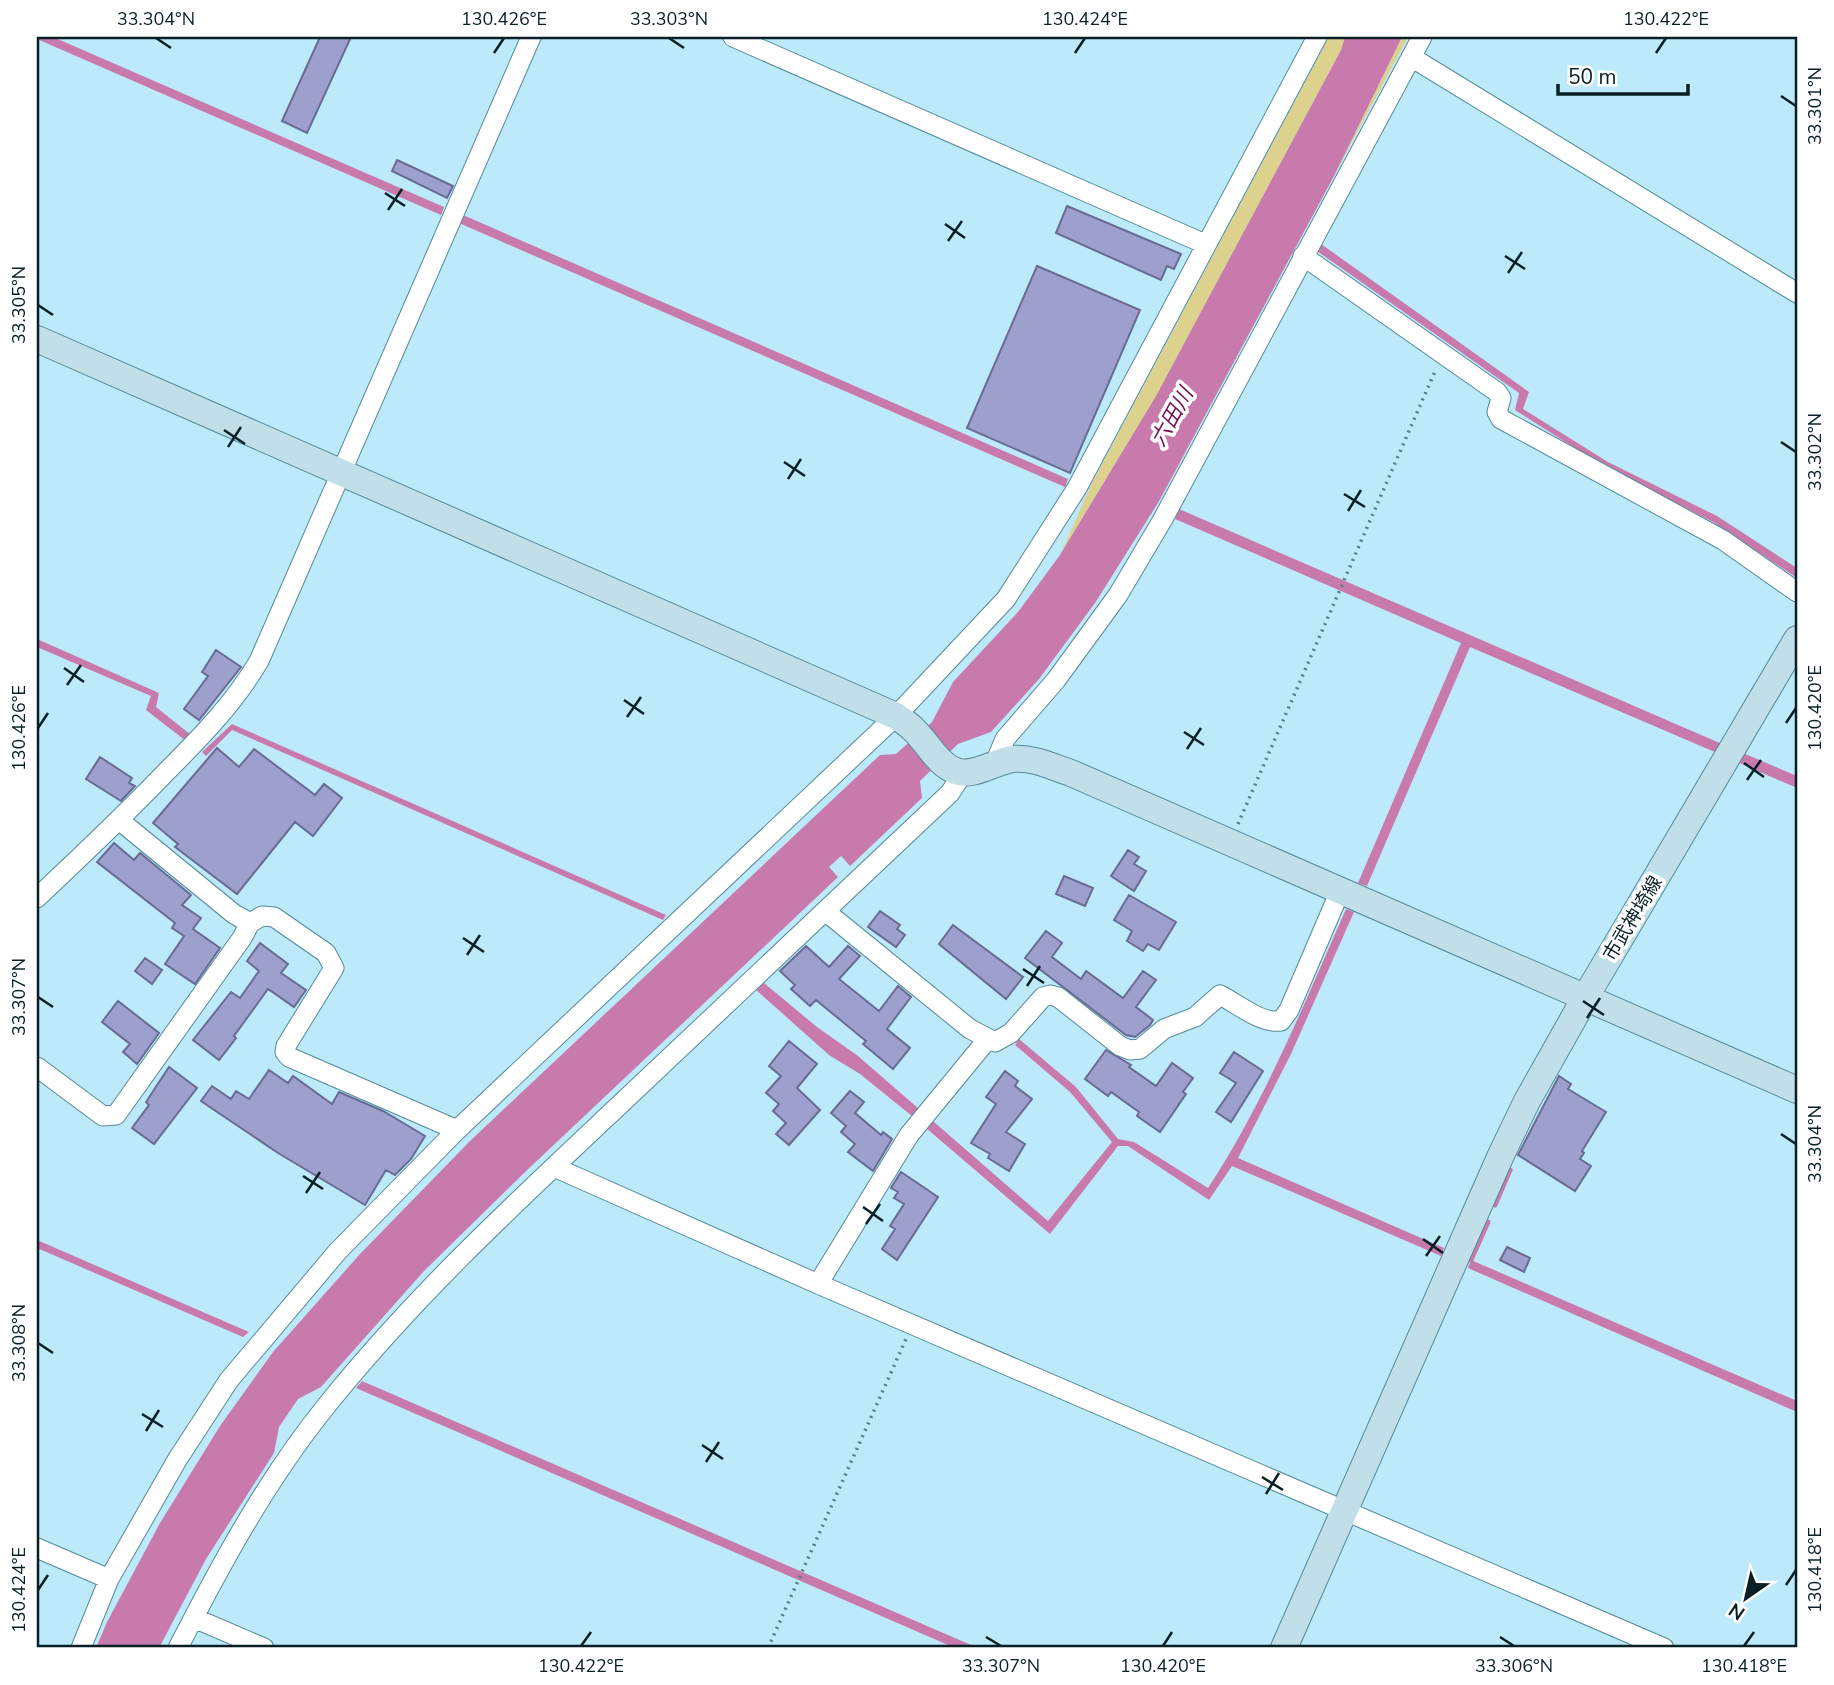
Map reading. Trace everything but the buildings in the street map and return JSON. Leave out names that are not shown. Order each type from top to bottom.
[{"type":"street","points":[[37,898],[119,820],[220,717],[244,688],[259,661],[531,37]]},
{"type":"street","points":[[733,37],[1205,244]]},
{"type":"street","points":[[81,1648],[109,1579],[177,1460],[229,1380],[338,1251],[457,1130],[905,723],[1006,599],[1077,488],[1317,37]]},
{"type":"street","points":[[995,763],[1006,739],[1056,680],[1118,595],[1163,519],[1422,37]]},
{"type":"street","points":[[1411,57],[1797,293]]},
{"type":"street","points":[[1303,256],[1497,392],[1501,398],[1497,412],[1501,419],[1723,540],[1797,592]]},
{"type":"street","points":[[37,339],[341,470],[905,723],[955,770]]},
{"type":"street","name":"市武神埼線","points":[[1284,1648],[1527,1101],[1797,639]]},
{"type":"street","points":[[955,770],[1016,758],[1040,762],[1071,773],[1797,1090]]},
{"type":"street","points":[[178,1648],[215,1575],[251,1515],[325,1406],[403,1317],[554,1167],[950,793],[955,770]]},
{"type":"street","points":[[119,820],[234,914],[250,923]]},
{"type":"street","points":[[825,911],[970,1030],[988,1040],[995,1042],[1011,1033],[1042,996],[1049,995],[1058,997],[1120,1046],[1130,1050],[1140,1049],[1164,1030],[1195,1017],[1220,995],[1272,1022],[1281,1021],[1289,1010],[1339,891]]},
{"type":"street","points":[[37,1068],[103,1116],[116,1115],[250,923],[262,916],[274,917],[326,953],[334,968],[285,1052],[457,1130]]},
{"type":"street","points":[[818,1283],[923,1119],[988,1040]]},
{"type":"street","points":[[554,1167],[1664,1648]]},
{"type":"street","points":[[37,1548],[109,1579]]},
{"type":"street","points":[[194,1618],[264,1648]]},
{"type":"path","points":[[1230,842],[1443,354]]},
{"type":"path","points":[[768,1648],[912,1324]]},
{"type":"shaded area","points":[[1329,37],[1345,37],[1341,50],[1156,396],[1060,555],[1091,485]]},
{"type":"shaded area","points":[[1402,37],[1408,37],[1334,176]]},
{"type":"water","points":[[53,37],[444,207],[441,215],[37,39]]},
{"type":"water","name":"六田川","points":[[1345,37],[1402,37],[1334,176],[1158,503],[1095,603],[1039,679],[991,732],[958,744],[920,781],[922,798],[850,866],[841,856],[829,867],[838,877],[424,1271],[321,1387],[298,1399],[279,1427],[274,1453],[206,1559],[159,1648],[96,1648],[160,1523],[220,1426],[273,1352],[360,1254],[470,1141],[880,755],[896,754],[932,722],[953,682],[1018,612],[1060,555],[1156,396],[1341,50]]},
{"type":"water","points":[[463,215],[1068,479],[1065,487],[459,223]]},
{"type":"water","points":[[1321,244],[1529,392],[1523,409],[1608,462],[1717,516],[1797,568],[1797,578],[1713,522],[1602,465],[1515,410],[1519,393],[1317,251]]},
{"type":"water","points":[[1179,509],[1722,744],[1717,753],[1470,647],[1367,886],[1358,883],[1461,643],[1175,519]]},
{"type":"water","points":[[37,639],[159,693],[156,707],[191,735],[186,741],[146,710],[151,696],[37,647]]},
{"type":"water","points":[[232,724],[666,915],[663,920],[232,730],[206,756],[202,752]]},
{"type":"water","points":[[1743,753],[1797,776],[1797,788],[1737,762]]},
{"type":"water","points":[[1346,909],[1354,912],[1291,1054],[1238,1158],[1444,1248],[1441,1256],[1232,1166],[1209,1200],[1128,1146],[1118,1146],[1050,1234],[912,1116],[860,1074],[829,1055],[755,989],[764,983],[817,1027],[858,1056],[1048,1221],[1112,1142],[1070,1092],[1015,1045],[1019,1039],[1076,1087],[1118,1139],[1134,1142],[1208,1188],[1266,1087]]},
{"type":"water","points":[[37,1240],[249,1332],[243,1337],[37,1248]]},
{"type":"water","points":[[1471,1260],[1797,1401],[1797,1412],[1468,1268]]},
{"type":"water","points":[[362,1381],[978,1648],[955,1648],[356,1388]]},
{"type":"waterway","points":[[1495,1205],[1510,1170]]},
{"type":"waterway","points":[[1471,1260],[1488,1222]]}]
